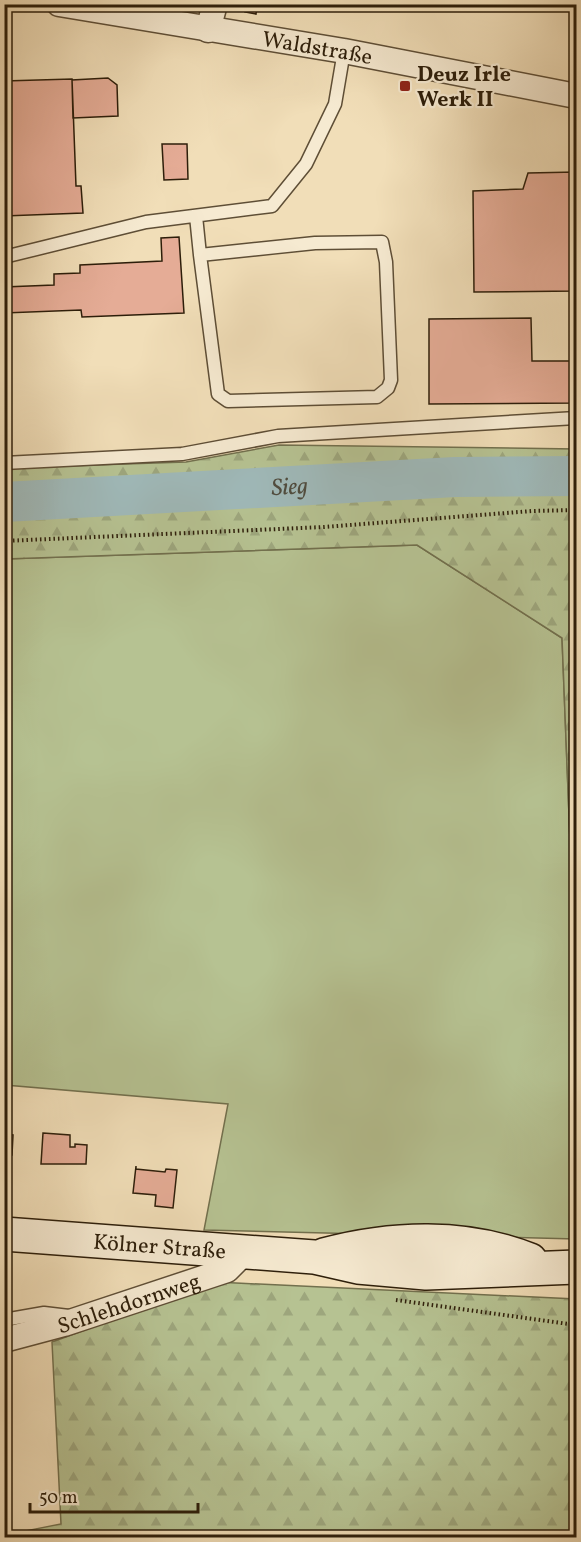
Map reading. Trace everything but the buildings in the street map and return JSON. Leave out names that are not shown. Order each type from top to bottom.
[{"type":"main road","name":"Kölner Straße","points":[[4,1234],[314,1257],[359,1246],[428,1241],[509,1252],[561,1266]]},
{"type":"street","name":"Waldstraße","points":[[59,4],[344,51],[576,96]]},
{"type":"street","points":[[208,30],[215,4]]},
{"type":"street","name":"Schlehdornweg","points":[[4,1340],[79,1319],[227,1270],[245,1252]]},
{"type":"lane","points":[[4,257],[146,222],[272,206],[306,164],[335,104],[344,51]]},
{"type":"lane","points":[[196,216],[200,255],[218,394],[228,401],[377,397],[388,388],[391,380],[386,262],[382,242],[315,243],[200,255]]},
{"type":"lane","points":[[4,463],[182,454],[278,436],[576,418]]},
{"type":"lane","points":[[4,1320],[44,1313],[79,1319]]},
{"type":"path","points":[[4,541],[324,526],[532,510],[576,510]]},
{"type":"green space","points":[[279,445],[576,449],[576,993],[562,638],[417,545],[5,559],[4,468],[186,462]]},
{"type":"green space","points":[[417,545],[562,638],[576,993],[576,1239],[204,1230],[228,1104],[5,1085],[4,559]]},
{"type":"green space","points":[[216,1282],[576,1299],[576,1537],[5,1538],[5,1535],[61,1524],[52,1342]]},
{"type":"waterway","name":"Sieg","points":[[4,502],[455,477],[576,476]]},
{"type":"place","name":"Deuz Irle Werk II","points":[[405,86]]}]
